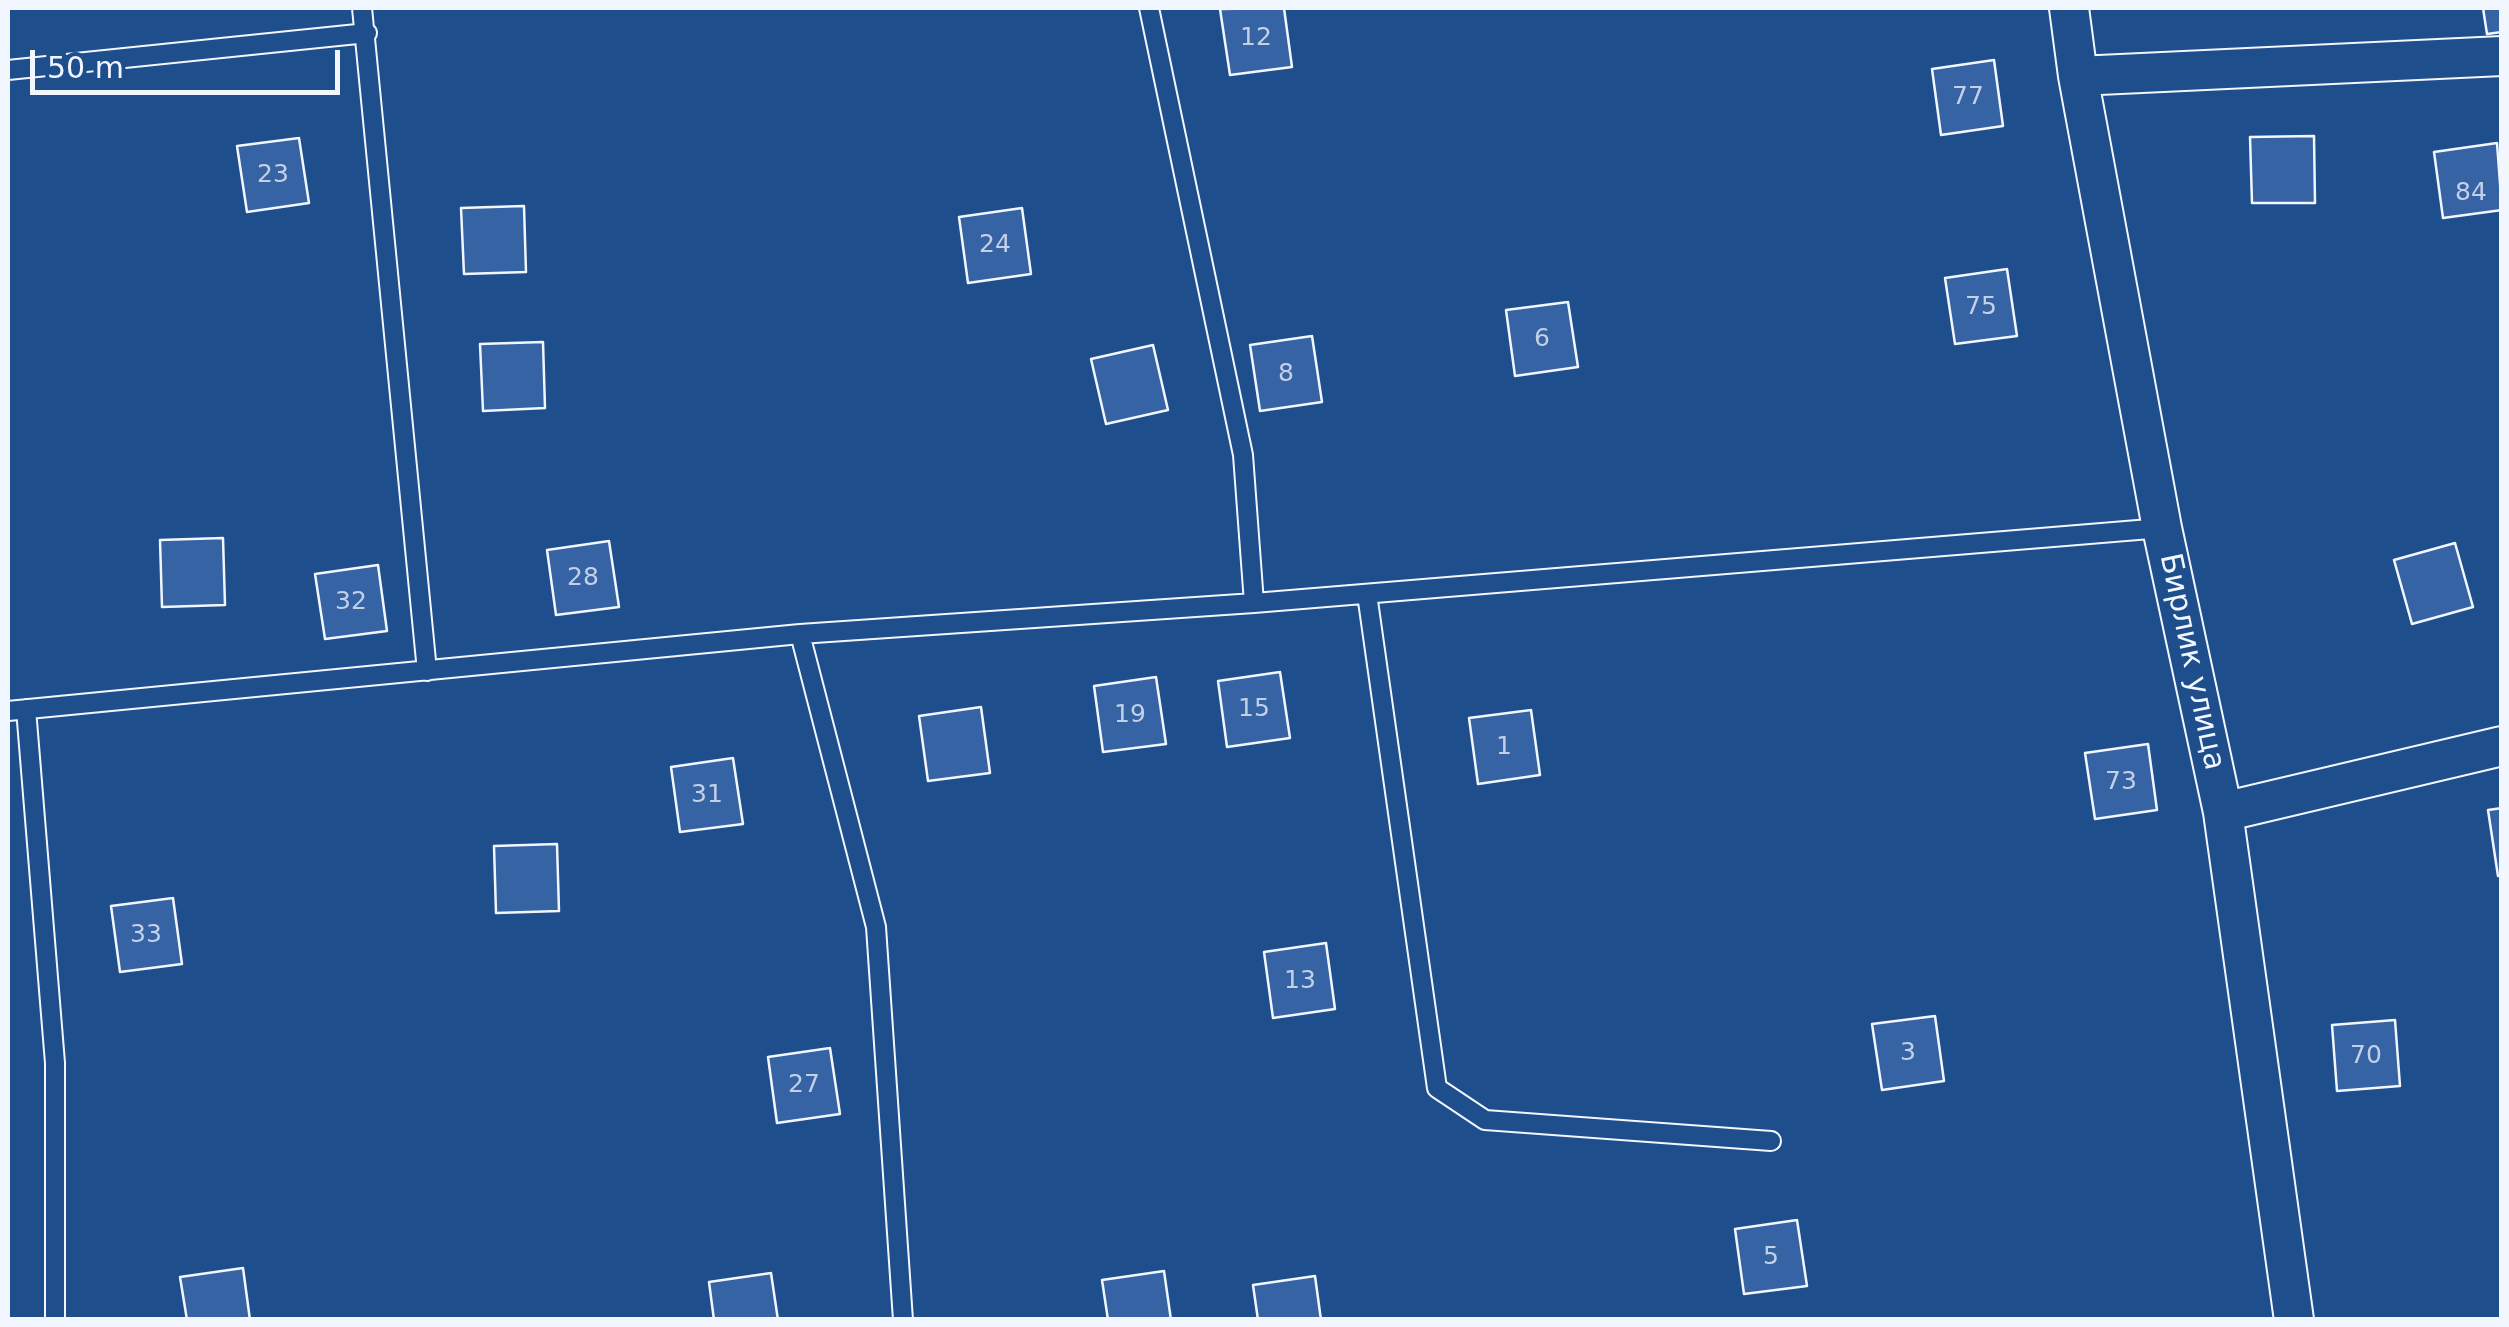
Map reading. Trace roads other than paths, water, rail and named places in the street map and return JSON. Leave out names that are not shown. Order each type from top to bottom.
[{"type":"street","name":"Бирлик улица","points":[[2069,8],[2078,76],[2162,528],[2223,812],[2294,1320]]},
{"type":"street","points":[[2078,76],[2502,56]]},
{"type":"street","points":[[2223,812],[2502,746]]},
{"type":"lane","points":[[362,8],[427,670]]},
{"type":"lane","points":[[1150,8],[1243,454],[1254,603]]},
{"type":"lane","points":[[8,70],[367,33]]},
{"type":"lane","points":[[55,1320],[55,1064],[17,710],[800,634],[1254,603],[2162,528]]},
{"type":"lane","points":[[1366,594],[1437,1088],[1485,1120],[1771,1141]]},
{"type":"lane","points":[[800,634],[876,926],[903,1320]]}]
